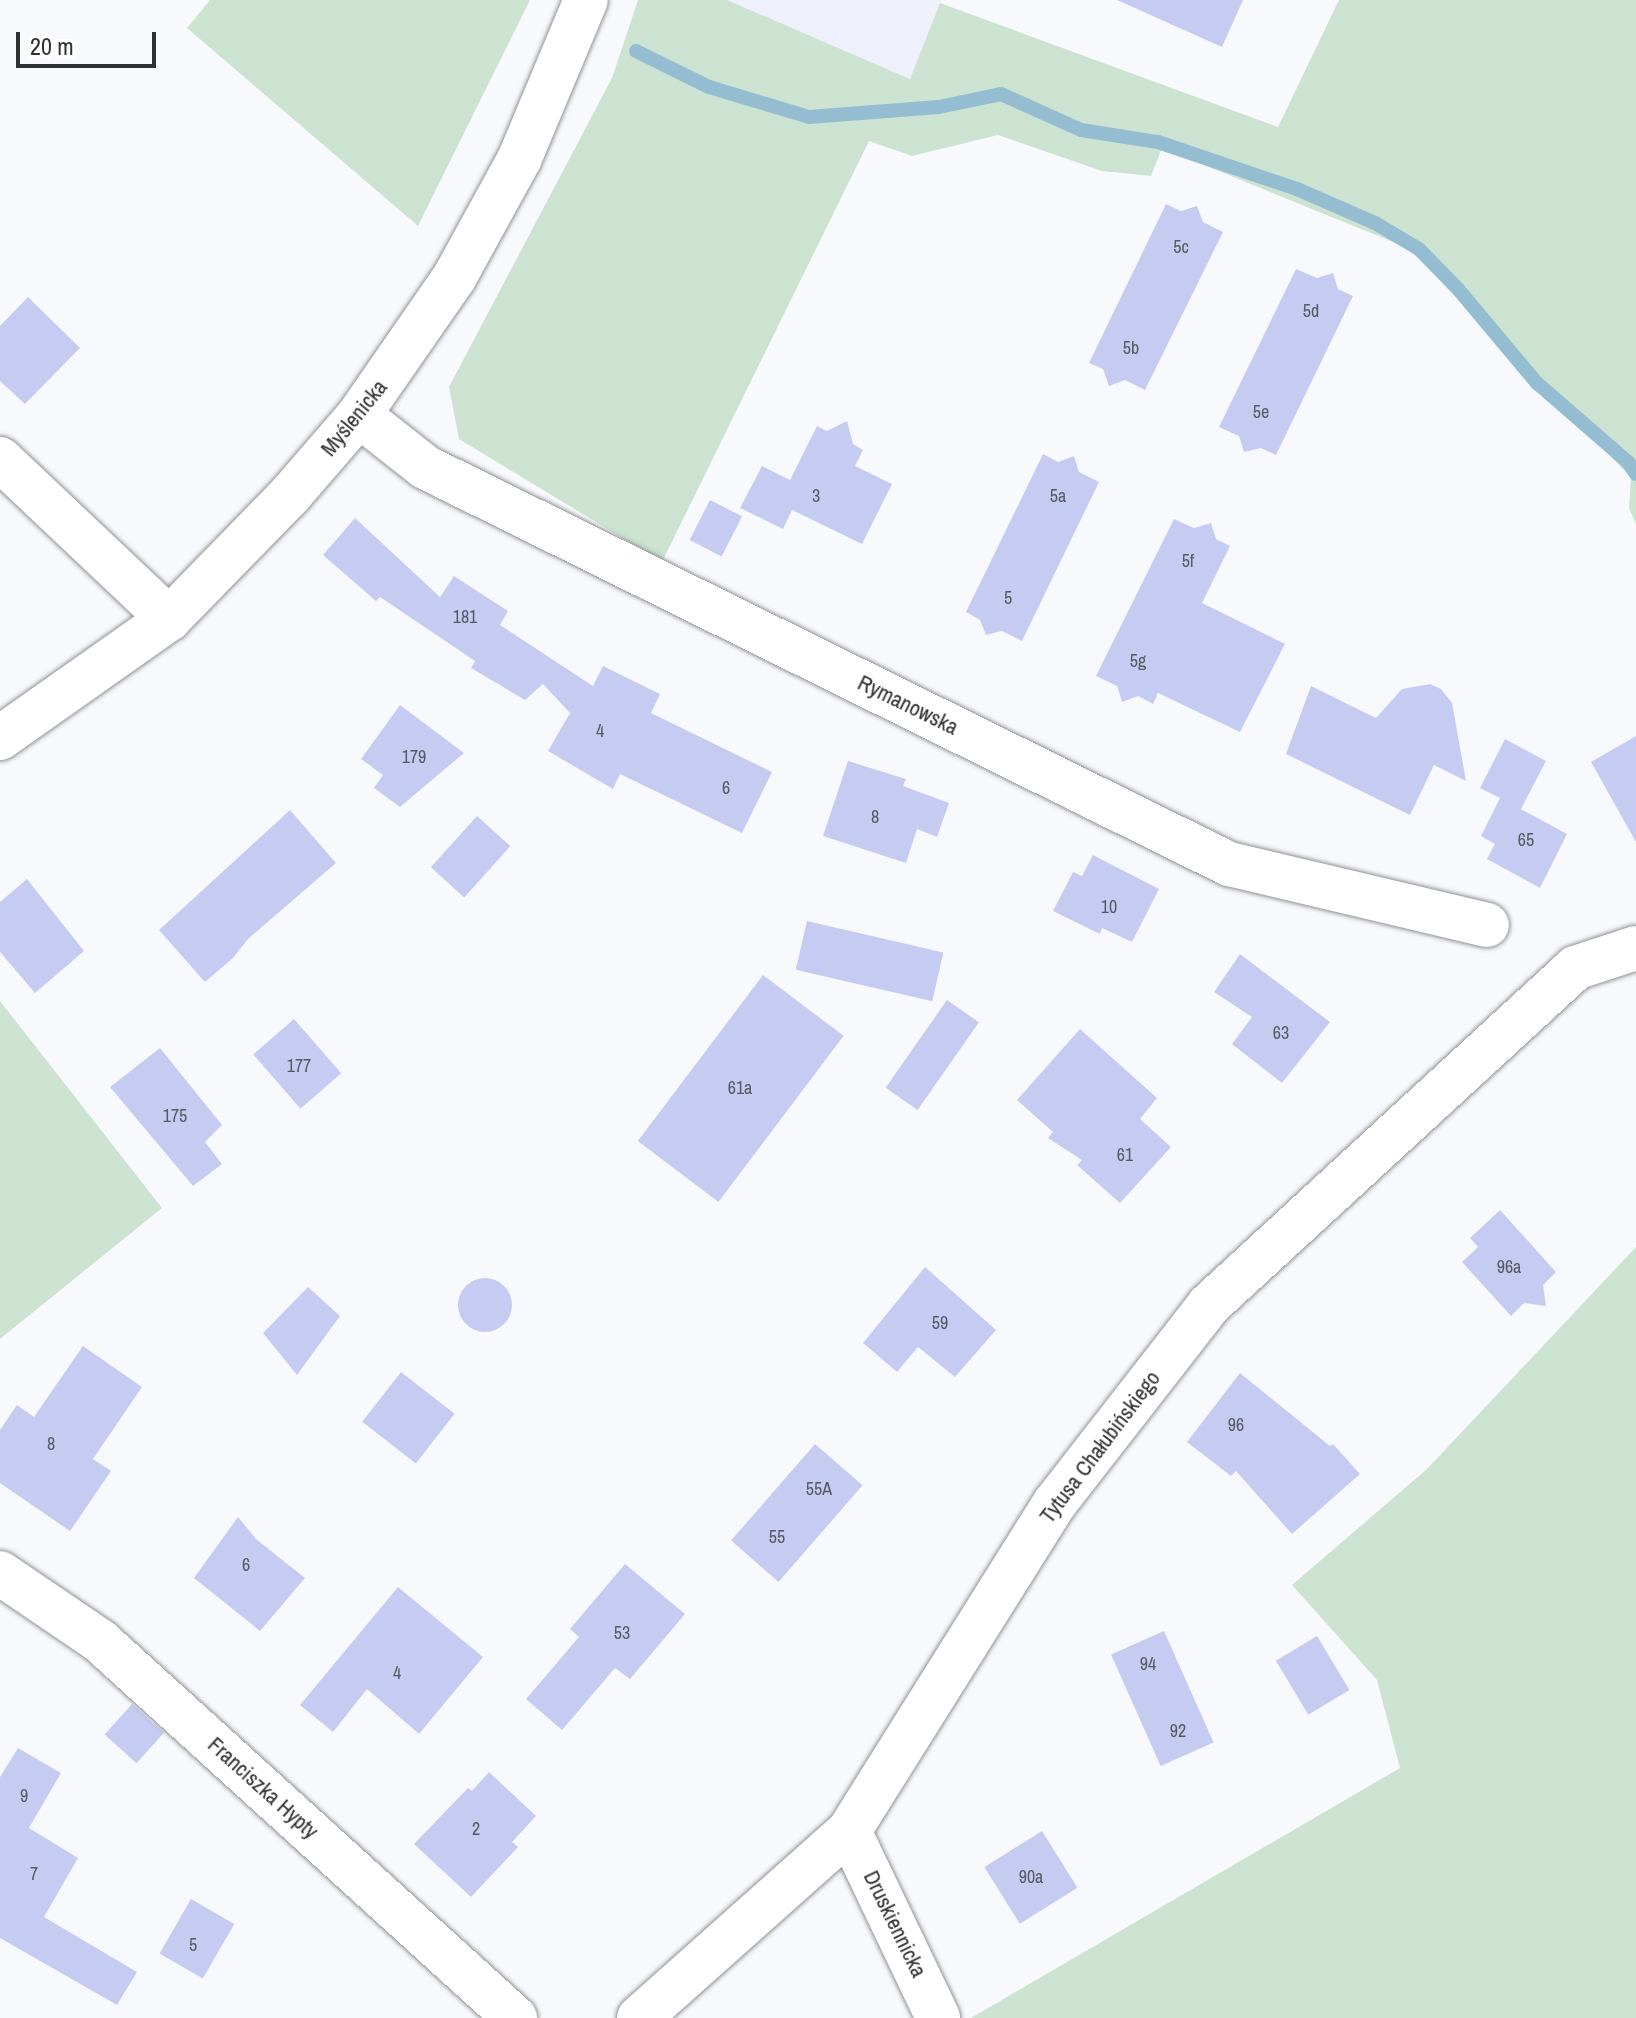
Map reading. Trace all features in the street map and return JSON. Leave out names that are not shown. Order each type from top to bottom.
[{"type":"street","name":"Myślenicka","points":[[0,738],[169,619],[290,495],[359,415],[454,278],[519,160],[586,0]]},
{"type":"street","name":"Rymanowska","points":[[359,415],[425,467],[1229,864],[1487,925]]},
{"type":"street","points":[[0,459],[169,619]]},
{"type":"street","name":"Tytusa Chałubińskiego","points":[[639,2018],[849,1831],[1055,1503],[1209,1305],[1575,968],[1636,948]]},
{"type":"street","name":"Franciszka Hypty","points":[[0,1573],[100,1641],[515,2018]]},
{"type":"street","name":"Druskiennicka","points":[[849,1831],[938,2018]]},
{"type":"shaded area","points":[[727,0],[941,0],[910,79]]},
{"type":"green space","points":[[210,0],[530,0],[418,226],[187,28]]},
{"type":"green space","points":[[638,0],[727,0],[910,79],[940,3],[1278,127],[1339,0],[1636,0],[1636,524],[1629,508],[1631,478],[1474,311],[1408,248],[1162,148],[1151,176],[1102,171],[998,135],[912,156],[869,141],[662,562],[459,439],[449,387],[612,78]]},
{"type":"green space","points":[[0,1001],[162,1208],[0,1339]]},
{"type":"green space","points":[[1636,1247],[1636,2018],[971,2018],[1400,1768],[1377,1680],[1292,1585],[1427,1469]]},
{"type":"building","points":[[1117,0],[1243,0],[1222,47]]},
{"type":"building","points":[[1166,204],[1181,211],[1197,206],[1203,222],[1223,232],[1145,390],[1125,380],[1109,386],[1103,369],[1089,363]]},
{"type":"building","points":[[1296,269],[1317,278],[1333,273],[1338,289],[1353,296],[1276,455],[1261,448],[1244,452],[1239,436],[1219,427]]},
{"type":"building","points":[[28,297],[80,348],[25,404],[0,381],[0,326]]},
{"type":"building","points":[[847,421],[853,444],[863,450],[855,466],[892,484],[862,544],[792,510],[783,529],[740,508],[762,466],[790,480],[817,426],[827,431]]},
{"type":"building","points":[[1043,454],[1058,462],[1074,456],[1079,472],[1099,482],[1022,641],[1002,631],[986,635],[980,620],[966,612]]},
{"type":"building","points":[[710,500],[742,516],[722,556],[690,540]]},
{"type":"building","points":[[355,518],[440,597],[454,576],[508,611],[500,625],[593,686],[603,666],[660,694],[651,713],[772,772],[742,833],[620,774],[613,789],[548,751],[570,713],[543,684],[525,700],[471,668],[475,661],[380,597],[376,601],[323,555]]},
{"type":"building","points":[[1174,519],[1194,528],[1211,523],[1216,539],[1230,546],[1202,603],[1285,644],[1240,732],[1158,693],[1153,704],[1138,696],[1122,702],[1117,686],[1096,676]]},
{"type":"building","points":[[1430,684],[1441,689],[1452,703],[1466,781],[1434,765],[1410,815],[1286,754],[1311,686],[1376,718],[1402,689]]},
{"type":"building","points":[[400,705],[464,753],[400,807],[374,788],[383,775],[361,759]]},
{"type":"building","points":[[1636,736],[1636,842],[1591,762]]},
{"type":"building","points":[[1505,739],[1546,761],[1521,809],[1515,806],[1567,834],[1540,888],[1487,859],[1495,844],[1481,836],[1500,798],[1480,788]]},
{"type":"building","points":[[848,761],[906,779],[903,786],[949,803],[937,837],[917,829],[906,863],[823,836]]},
{"type":"building","points":[[290,810],[336,863],[248,939],[233,958],[205,982],[159,930]]},
{"type":"building","points":[[477,816],[510,846],[464,897],[431,867]]},
{"type":"building","points":[[1093,855],[1159,889],[1132,942],[1102,928],[1100,934],[1053,911],[1073,872],[1082,876]]},
{"type":"building","points":[[27,879],[84,951],[35,993],[0,952],[0,902]]},
{"type":"building","points":[[807,921],[943,952],[932,1001],[796,970]]},
{"type":"building","points":[[1240,954],[1330,1022],[1282,1083],[1232,1044],[1252,1017],[1214,992]]},
{"type":"building","points":[[763,975],[844,1036],[718,1202],[638,1141]]},
{"type":"building","points":[[947,1000],[979,1022],[918,1110],[886,1088]]},
{"type":"building","points":[[294,1019],[341,1073],[300,1109],[253,1054]]},
{"type":"building","points":[[1080,1029],[1157,1098],[1140,1119],[1171,1147],[1120,1203],[1077,1165],[1082,1160],[1048,1138],[1053,1132],[1017,1100]]},
{"type":"building","points":[[160,1048],[222,1125],[205,1142],[222,1164],[193,1186],[110,1087]]},
{"type":"building","points":[[1500,1210],[1556,1272],[1543,1285],[1546,1306],[1524,1303],[1511,1316],[1462,1262],[1478,1247],[1470,1238]]},
{"type":"building","points":[[925,1267],[996,1330],[955,1377],[918,1347],[897,1372],[863,1343]]},
{"type":"building","points":[[485,1278],[504,1286],[512,1305],[504,1324],[485,1332],[466,1324],[458,1305],[466,1286]]},
{"type":"building","points":[[308,1287],[340,1316],[297,1375],[263,1333]]},
{"type":"building","points":[[83,1346],[142,1387],[93,1459],[111,1471],[70,1531],[0,1483],[0,1430],[17,1405],[34,1417]]},
{"type":"building","points":[[401,1372],[455,1414],[416,1464],[362,1422]]},
{"type":"building","points":[[1240,1373],[1330,1446],[1333,1444],[1360,1474],[1292,1534],[1236,1471],[1231,1476],[1187,1442]]},
{"type":"building","points":[[815,1444],[863,1485],[779,1582],[731,1541]]},
{"type":"building","points":[[238,1517],[256,1539],[305,1578],[260,1631],[194,1578]]},
{"type":"building","points":[[625,1564],[685,1614],[630,1679],[615,1668],[562,1730],[526,1699],[579,1637],[570,1629]]},
{"type":"building","points":[[398,1587],[483,1657],[419,1734],[367,1689],[333,1732],[300,1705]]},
{"type":"building","points":[[1164,1631],[1214,1742],[1161,1766],[1111,1655]]},
{"type":"building","points":[[1317,1636],[1349,1690],[1308,1715],[1276,1661]]},
{"type":"building","points":[[132,1704],[164,1733],[137,1763],[105,1734]]},
{"type":"building","points":[[18,1748],[61,1773],[29,1828],[78,1858],[44,1917],[137,1972],[117,2005],[0,1938],[0,1777]]},
{"type":"building","points":[[489,1772],[536,1816],[512,1842],[518,1847],[471,1897],[414,1844],[468,1788],[472,1791]]},
{"type":"building","points":[[1042,1831],[1078,1888],[1020,1924],[984,1867]]},
{"type":"building","points":[[191,1899],[234,1924],[203,1979],[160,1954]]},
{"type":"waterway","points":[[636,51],[709,87],[809,117],[939,107],[1001,94],[1081,130],[1158,142],[1297,189],[1375,223],[1419,249],[1458,289],[1537,383],[1629,463],[1636,474]]}]
